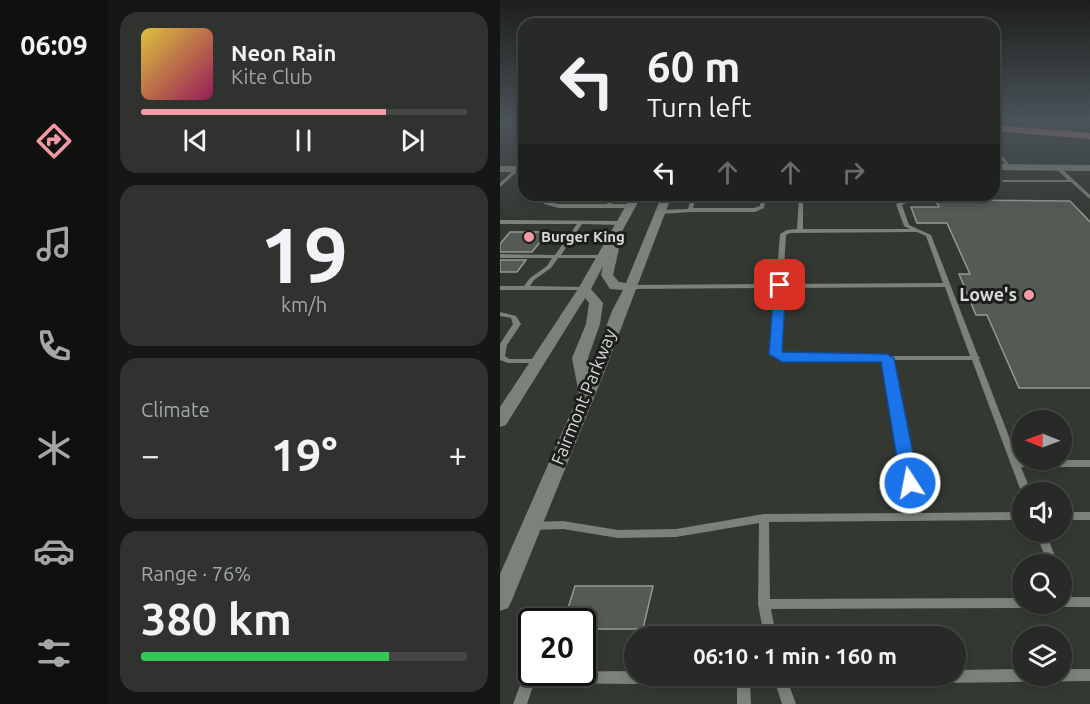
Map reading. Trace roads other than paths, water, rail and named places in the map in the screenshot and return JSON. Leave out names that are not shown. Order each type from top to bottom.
[{"type":"main road","points":[[1000,168],[1091,168]]},
{"type":"main road","points":[[500,169],[518,169]]},
{"type":"main road","points":[[500,422],[584,289],[634,201]]},
{"type":"main road","name":"Fairmont Parkway","points":[[500,600],[665,201]]},
{"type":"main road","points":[[619,227],[607,276],[615,286],[630,287]]},
{"type":"main road","points":[[584,289],[596,303],[593,324],[580,358],[587,393]]},
{"type":"lane","points":[[1000,154],[1009,168]]},
{"type":"lane","points":[[1058,168],[1091,199]]},
{"type":"lane","points":[[500,186],[503,180],[518,171]]},
{"type":"lane","points":[[1000,181],[1073,181]]},
{"type":"lane","points":[[548,201],[546,203],[559,207],[631,206]]},
{"type":"lane","points":[[609,206],[612,201]]},
{"type":"lane","points":[[690,210],[692,201]]},
{"type":"lane","points":[[660,212],[755,210],[762,207],[763,201]]},
{"type":"lane","points":[[800,231],[801,201]]},
{"type":"lane","points":[[906,201],[899,204],[906,226],[928,235],[1012,455]]},
{"type":"lane","points":[[500,222],[581,222],[619,227]]},
{"type":"lane","points":[[526,288],[532,279],[549,267],[581,222]]},
{"type":"lane","points":[[919,231],[789,231],[784,234],[775,354],[782,358],[976,358]]},
{"type":"lane","points":[[500,256],[602,257]]},
{"type":"lane","points":[[630,287],[948,285]]},
{"type":"lane","points":[[500,288],[584,289]]},
{"type":"lane","points":[[500,314],[514,317],[516,324],[503,345],[501,356],[508,360],[539,361]]},
{"type":"lane","points":[[887,358],[917,517]]},
{"type":"lane","points":[[1072,464],[1091,464]]},
{"type":"lane","points":[[532,526],[563,525],[618,534],[676,533],[764,518],[1012,516]]},
{"type":"lane","points":[[1072,516],[1091,516]]},
{"type":"lane","points":[[764,518],[764,604],[768,626]]},
{"type":"lane","points":[[1072,602],[1091,602]]},
{"type":"lane","points":[[764,604],[1012,603]]},
{"type":"lane","points":[[966,676],[1091,675]]},
{"type":"lane","points":[[520,704],[530,677],[624,678]]},
{"type":"lane","points":[[743,686],[744,704]]},
{"type":"lane","points":[[782,686],[789,704]]},
{"type":"place","name":"Burger King","points":[[529,237]]},
{"type":"place","name":"Lowe's","points":[[1029,295]]}]
